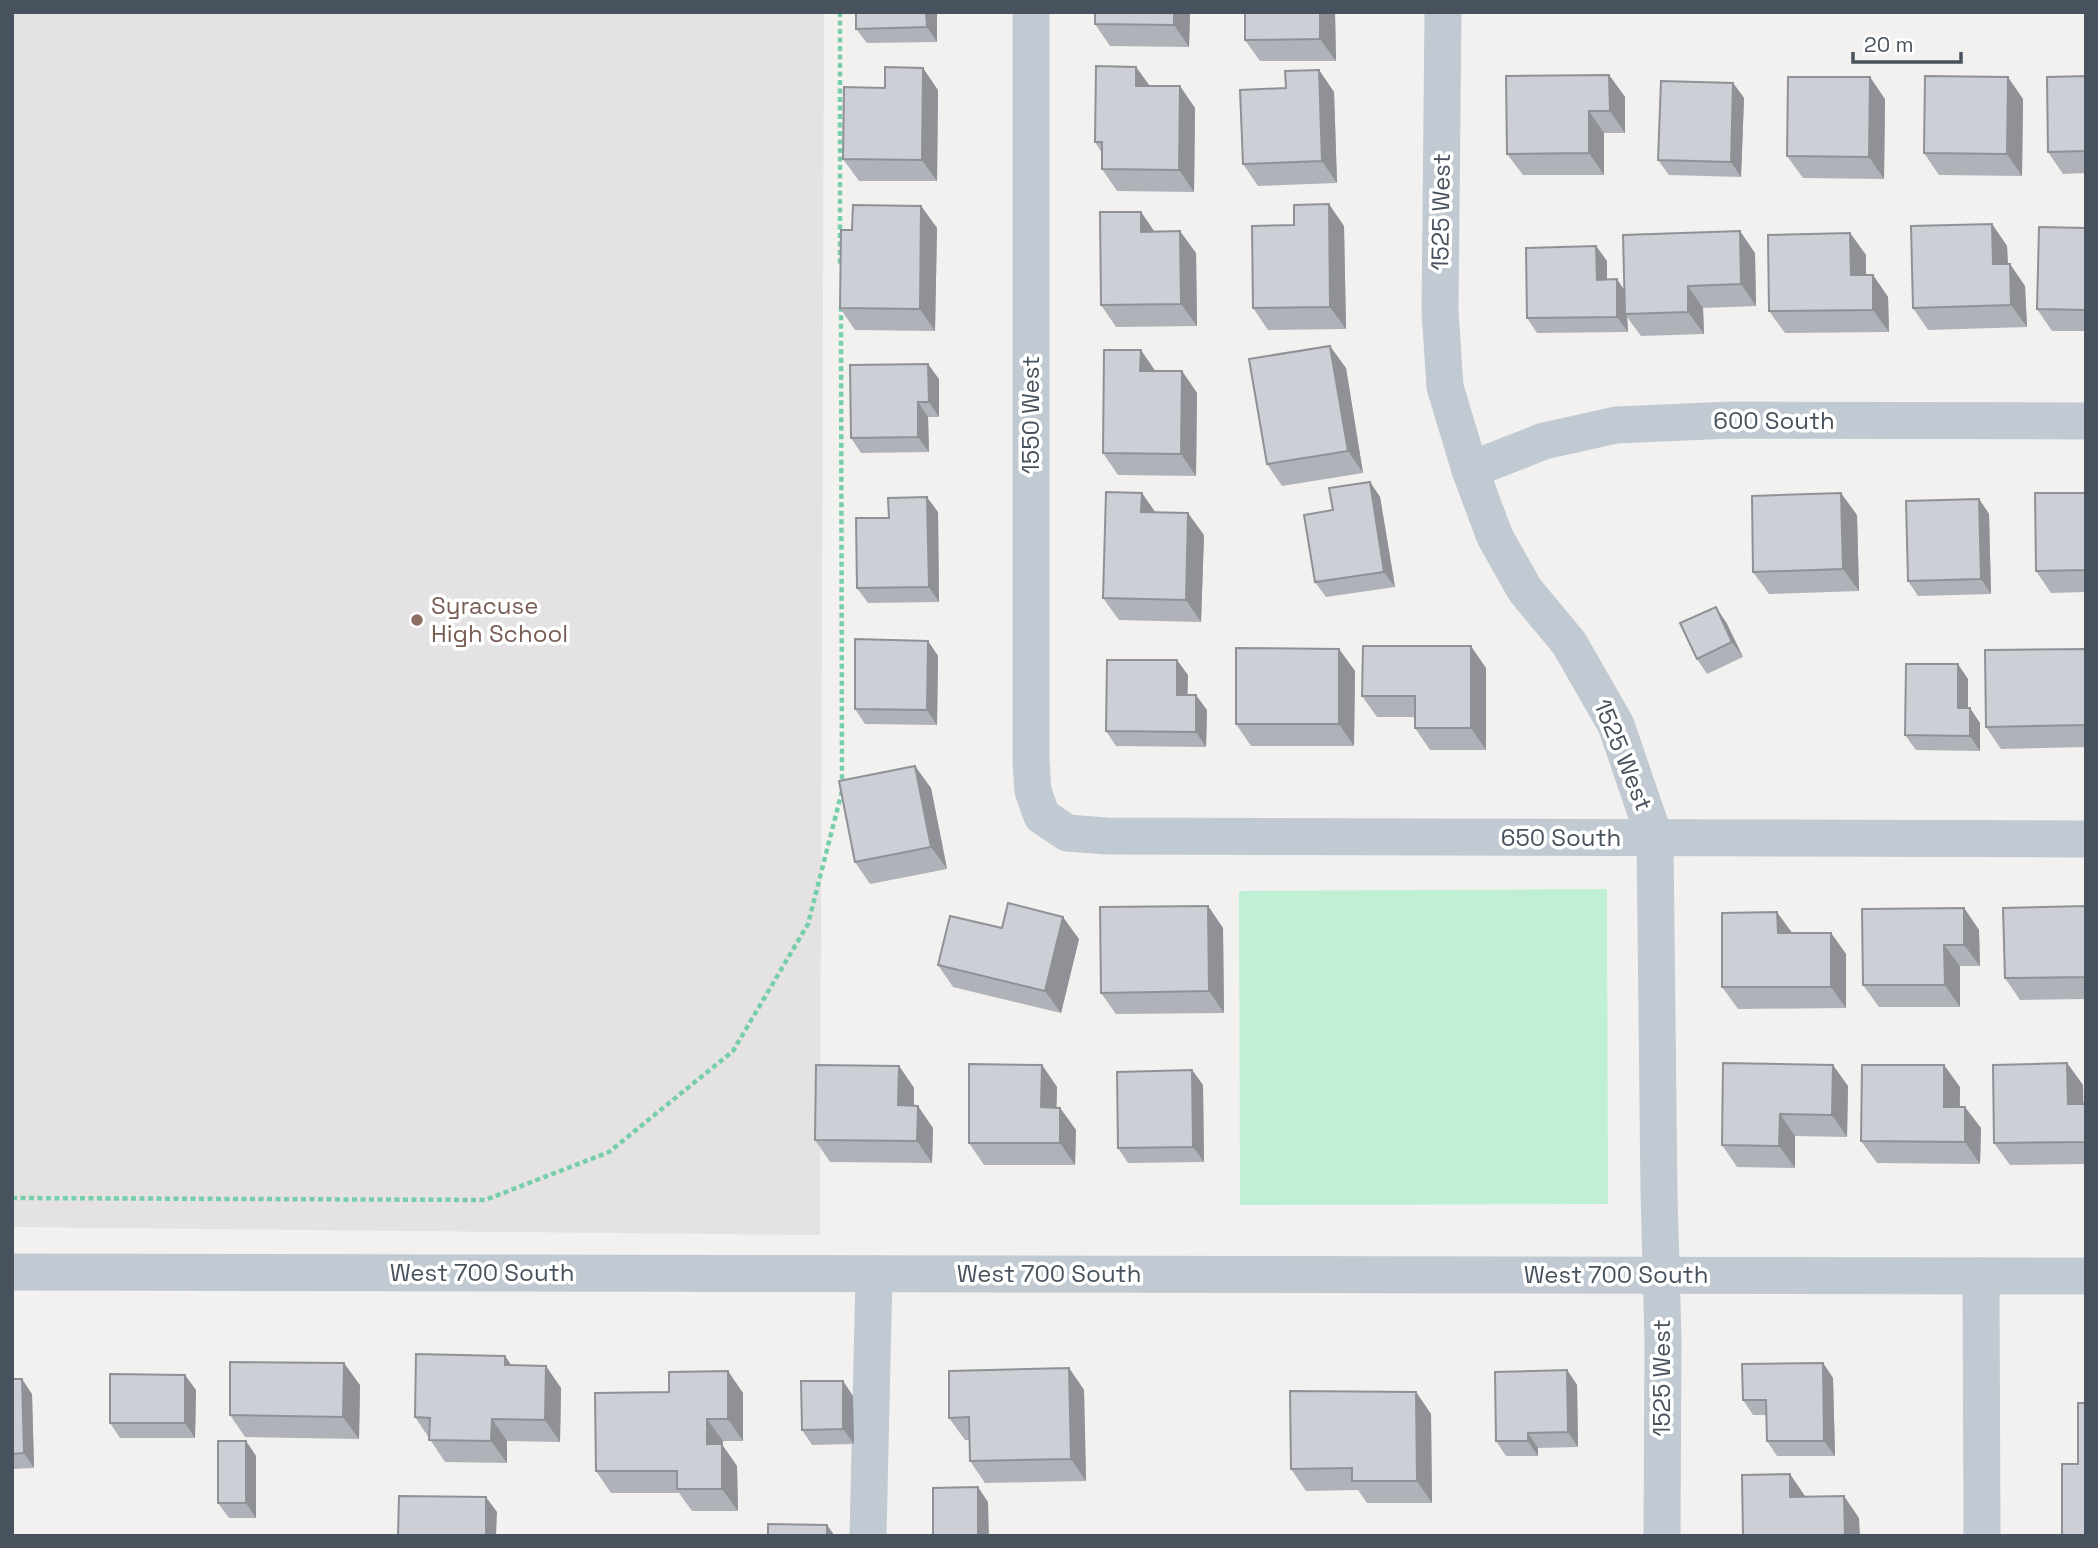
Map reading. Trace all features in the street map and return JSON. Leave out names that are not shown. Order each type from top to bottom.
[{"type":"street","name":"1550 West","points":[[1031,12],[1031,762],[1033,791],[1041,816]]},
{"type":"street","name":"1525 West","points":[[1443,12],[1440,310],[1445,387],[1494,537],[1525,590],[1569,643],[1616,725],[1655,839],[1662,1536]]},
{"type":"street","name":"600 South","points":[[1470,470],[1544,441],[1616,425],[1731,420],[2086,421]]},
{"type":"street","name":"650 South","points":[[1041,816],[1067,833],[1107,836],[2086,839]]},
{"type":"street","name":"West 700 South","points":[[12,1272],[2086,1276]]},
{"type":"street","points":[[867,1536],[874,1274]]},
{"type":"street","points":[[1981,1276],[1982,1536]]},
{"type":"path","points":[[840,12],[841,276]]},
{"type":"path","points":[[12,1198],[485,1200],[609,1153],[733,1051],[808,925],[842,791],[841,304]]},
{"type":"shaded area","name":"Syracuse High School","points":[[12,12],[824,12],[820,1235],[12,1227]]},
{"type":"green space","points":[[1607,889],[1608,1204],[1240,1205],[1239,891]]},
{"type":"building","points":[[856,12],[926,12],[927,27],[856,29]]},
{"type":"building","points":[[1095,12],[1174,12],[1174,25],[1095,24]]},
{"type":"building","points":[[1245,12],[1320,12],[1320,39],[1245,40]]},
{"type":"building","points":[[1096,66],[1136,67],[1136,86],[1180,86],[1179,170],[1102,169],[1102,142],[1095,142]]},
{"type":"building","points":[[885,67],[923,68],[922,160],[843,159],[844,87],[885,88]]},
{"type":"building","points":[[1319,70],[1322,161],[1243,164],[1240,90],[1286,88],[1285,71]]},
{"type":"building","points":[[1609,75],[1610,111],[1589,111],[1589,153],[1507,154],[1506,76]]},
{"type":"building","points":[[1925,76],[2008,77],[2007,154],[1924,153]]},
{"type":"building","points":[[2086,76],[2086,151],[2048,152],[2047,77]]},
{"type":"building","points":[[1788,77],[1870,77],[1869,157],[1787,156]]},
{"type":"building","points":[[1661,81],[1733,83],[1731,162],[1658,160]]},
{"type":"building","points":[[1329,204],[1330,307],[1253,308],[1252,226],[1294,225],[1294,205]]},
{"type":"building","points":[[853,205],[921,206],[920,309],[840,308],[841,230],[852,230]]},
{"type":"building","points":[[1100,212],[1141,212],[1141,232],[1180,231],[1181,304],[1101,305]]},
{"type":"building","points":[[1992,224],[1993,264],[2010,264],[2011,305],[1913,308],[1911,226]]},
{"type":"building","points":[[2039,227],[2086,228],[2086,310],[2037,309]]},
{"type":"building","points":[[1740,231],[1741,284],[1688,286],[1688,312],[1625,314],[1623,235]]},
{"type":"building","points":[[1850,233],[1851,275],[1873,275],[1873,310],[1769,311],[1768,235]]},
{"type":"building","points":[[1596,246],[1597,280],[1617,279],[1617,317],[1527,318],[1526,248]]},
{"type":"building","points":[[1330,346],[1348,451],[1267,464],[1249,359]]},
{"type":"building","points":[[1104,350],[1141,350],[1140,371],[1182,371],[1181,454],[1103,453]]},
{"type":"building","points":[[928,364],[929,402],[918,402],[918,437],[851,438],[850,365]]},
{"type":"building","points":[[1370,482],[1384,572],[1315,582],[1304,515],[1333,510],[1329,488]]},
{"type":"building","points":[[1106,492],[1142,493],[1141,512],[1188,513],[1186,600],[1103,598]]},
{"type":"building","points":[[1841,493],[1843,569],[1753,572],[1752,496]]},
{"type":"building","points":[[2035,493],[2086,493],[2086,570],[2036,571]]},
{"type":"building","points":[[927,497],[929,587],[857,588],[856,518],[889,518],[888,498]]},
{"type":"building","points":[[1979,499],[1981,579],[1908,581],[1906,501]]},
{"type":"building","points":[[1716,607],[1732,642],[1697,659],[1680,623]]},
{"type":"building","points":[[855,639],[928,641],[927,710],[855,709]]},
{"type":"building","points":[[1363,646],[1471,646],[1471,728],[1415,728],[1415,696],[1362,696]]},
{"type":"building","points":[[1236,648],[1339,649],[1339,724],[1236,724]]},
{"type":"building","points":[[2086,649],[2086,725],[1986,727],[1985,650]]},
{"type":"building","points":[[1107,660],[1177,660],[1177,695],[1196,695],[1196,732],[1106,731]]},
{"type":"building","points":[[1906,664],[1958,664],[1958,708],[1970,708],[1970,736],[1905,735]]},
{"type":"building","points":[[915,766],[931,847],[855,862],[839,781]]},
{"type":"building","points":[[1008,903],[1063,917],[1045,991],[938,965],[950,916],[1002,928]]},
{"type":"building","points":[[1208,906],[1209,991],[1101,993],[1100,907]]},
{"type":"building","points":[[2086,906],[2086,977],[2005,978],[2003,908]]},
{"type":"building","points":[[1964,908],[1964,945],[1944,945],[1945,985],[1863,985],[1862,909]]},
{"type":"building","points":[[1777,912],[1778,933],[1831,933],[1831,987],[1722,987],[1722,913]]},
{"type":"building","points":[[1723,1063],[1833,1065],[1832,1115],[1780,1114],[1779,1146],[1722,1145]]},
{"type":"building","points":[[2067,1063],[2068,1104],[2086,1104],[2086,1142],[1994,1143],[1993,1065]]},
{"type":"building","points":[[969,1064],[1042,1065],[1041,1107],[1060,1108],[1060,1143],[969,1143]]},
{"type":"building","points":[[816,1065],[899,1066],[898,1105],[918,1106],[917,1141],[815,1140]]},
{"type":"building","points":[[1862,1065],[1944,1065],[1944,1107],[1965,1107],[1965,1142],[1861,1141]]},
{"type":"building","points":[[1192,1070],[1193,1147],[1118,1148],[1117,1072]]},
{"type":"building","points":[[416,1354],[505,1356],[505,1365],[546,1366],[545,1420],[492,1419],[491,1441],[429,1440],[430,1418],[415,1417]]},
{"type":"building","points":[[230,1362],[344,1363],[343,1417],[230,1415]]},
{"type":"building","points":[[1823,1363],[1824,1441],[1767,1441],[1766,1400],[1743,1400],[1742,1364]]},
{"type":"building","points":[[1069,1368],[1071,1459],[970,1461],[969,1417],[949,1418],[949,1371]]},
{"type":"building","points":[[1567,1370],[1568,1432],[1528,1433],[1528,1441],[1496,1441],[1495,1372]]},
{"type":"building","points":[[728,1371],[728,1419],[707,1419],[707,1444],[722,1444],[722,1489],[677,1489],[677,1471],[596,1471],[595,1393],[669,1392],[669,1372]]},
{"type":"building","points":[[110,1374],[185,1375],[185,1423],[110,1423]]},
{"type":"building","points":[[12,1379],[22,1379],[24,1453],[12,1454]]},
{"type":"building","points":[[801,1381],[843,1381],[843,1429],[802,1430]]},
{"type":"building","points":[[1290,1391],[1416,1392],[1417,1481],[1352,1481],[1352,1468],[1291,1469]]},
{"type":"building","points":[[2078,1403],[2086,1403],[2086,1536],[2062,1536],[2062,1464],[2078,1464]]},
{"type":"building","points":[[218,1441],[246,1441],[246,1503],[218,1503]]},
{"type":"building","points":[[1790,1474],[1790,1497],[1844,1496],[1845,1536],[1743,1536],[1742,1475]]},
{"type":"building","points":[[978,1487],[978,1536],[933,1536],[933,1488]]},
{"type":"building","points":[[399,1496],[486,1497],[486,1536],[398,1536]]},
{"type":"building","points":[[768,1524],[827,1525],[827,1536],[768,1536]]},
{"type":"place","name":"Syracuse High School","points":[[417,620]]}]
